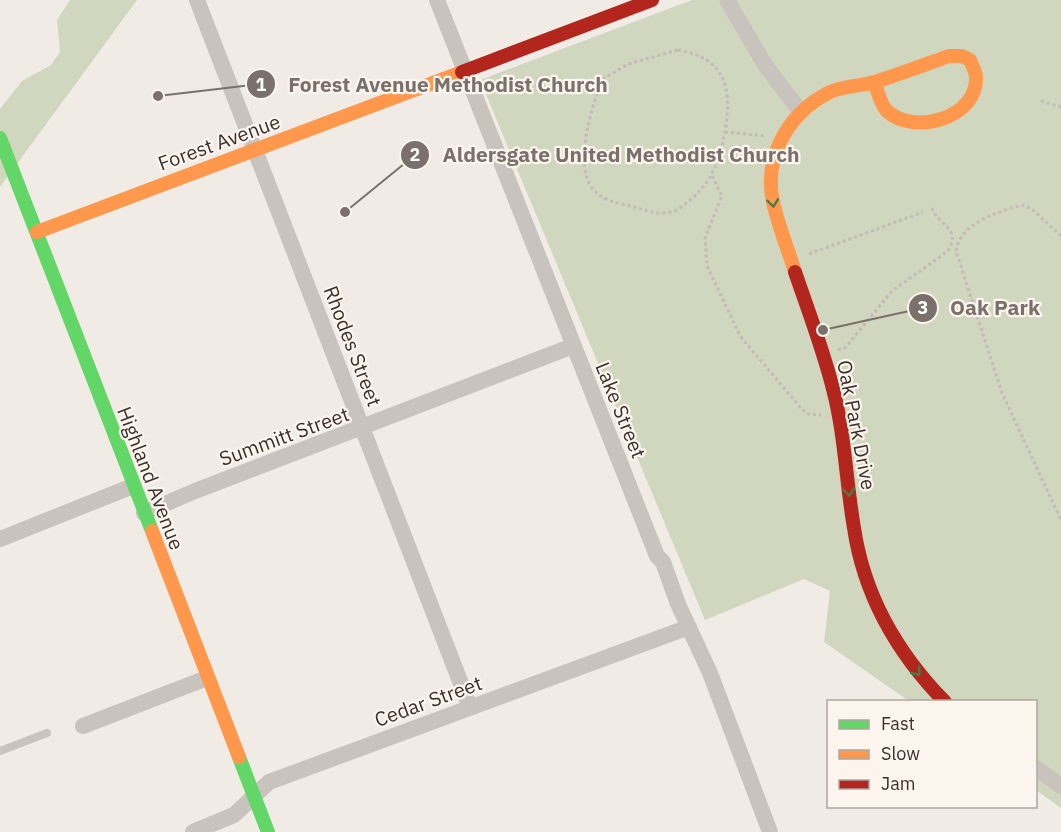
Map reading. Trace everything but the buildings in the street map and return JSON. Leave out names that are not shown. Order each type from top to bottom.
[{"type":"street","name":"Rhodes Street","points":[[197,0],[470,707]]},
{"type":"street","name":"Lake Street","points":[[437,0],[657,556],[663,562],[710,673],[770,832]]},
{"type":"street","name":"Forest Avenue","points":[[37,232],[631,4],[652,0]]},
{"type":"street","points":[[727,0],[765,64],[800,111]]},
{"type":"street","name":"Oak Park Drive","points":[[874,81],[886,111],[906,124],[916,126],[959,112],[971,99],[977,77],[970,60],[963,56],[949,56],[874,81],[832,91],[800,111],[781,137],[772,172],[772,200],[823,354],[837,412],[854,530],[867,580],[898,646],[916,672],[943,700]]},
{"type":"street","name":"Highland Avenue","points":[[0,138],[268,832]]},
{"type":"street","name":"Summitt Street","points":[[144,513],[195,491],[362,429],[573,346]]},
{"type":"street","points":[[0,538],[133,486]]},
{"type":"street","name":"Cedar Street","points":[[193,832],[234,815],[270,782],[689,627]]},
{"type":"street","points":[[83,726],[207,678]]},
{"type":"street","points":[[1037,769],[1061,786]]},
{"type":"lane","points":[[0,751],[47,733]]},
{"type":"path","points":[[678,50],[704,56],[722,76],[728,93],[729,108],[720,161],[712,176],[694,196],[680,208],[668,214],[651,213],[602,197],[586,179],[583,160],[603,79],[628,64],[678,50]]},
{"type":"path","points":[[1041,101],[1061,107]]},
{"type":"path","points":[[725,132],[781,137]]},
{"type":"path","points":[[712,176],[722,196],[705,238],[705,258],[740,336],[807,414],[819,416],[837,412]]},
{"type":"path","points":[[932,208],[952,235],[956,237],[989,217],[1023,206],[1033,210],[1061,236]]},
{"type":"path","points":[[791,261],[923,212]]},
{"type":"path","points":[[948,251],[952,243],[952,235]]},
{"type":"path","points":[[961,236],[956,251],[1002,393],[1061,520]]},
{"type":"path","points":[[823,354],[845,348],[892,291],[948,251],[953,249],[956,251]]},
{"type":"green space","points":[[70,0],[137,0],[0,187],[0,109],[22,81],[51,65],[60,52],[57,20]]},
{"type":"green space","points":[[692,0],[1061,0],[1061,808],[1037,791],[1037,700],[908,700],[824,642],[830,591],[804,579],[705,620],[480,80]]},
{"type":"traffic: fast","points":[[0,138],[152,531]]},
{"type":"traffic: fast","points":[[239,757],[268,832]]},
{"type":"traffic: slow","points":[[795,272],[775,211],[771,185],[776,152],[792,123],[803,111],[835,90],[846,87],[870,83],[875,82],[949,56],[962,56],[970,60],[976,77],[974,91],[967,103],[942,119],[928,122],[913,122],[887,111],[881,101],[875,86],[874,82]]},
{"type":"traffic: slow","points":[[37,232],[462,72]]},
{"type":"traffic: slow","points":[[152,531],[239,757]]},
{"type":"traffic: jam","points":[[462,72],[652,0]]},
{"type":"traffic: jam","points":[[795,272],[825,359],[837,406],[854,528],[866,577],[898,644],[943,700]]},
{"type":"place","name":"Forest Avenue Methodist Church","points":[[158,96]]},
{"type":"place","name":"Aldersgate United Methodist Church","points":[[345,212]]},
{"type":"place","name":"Oak Park","points":[[823,330]]}]
